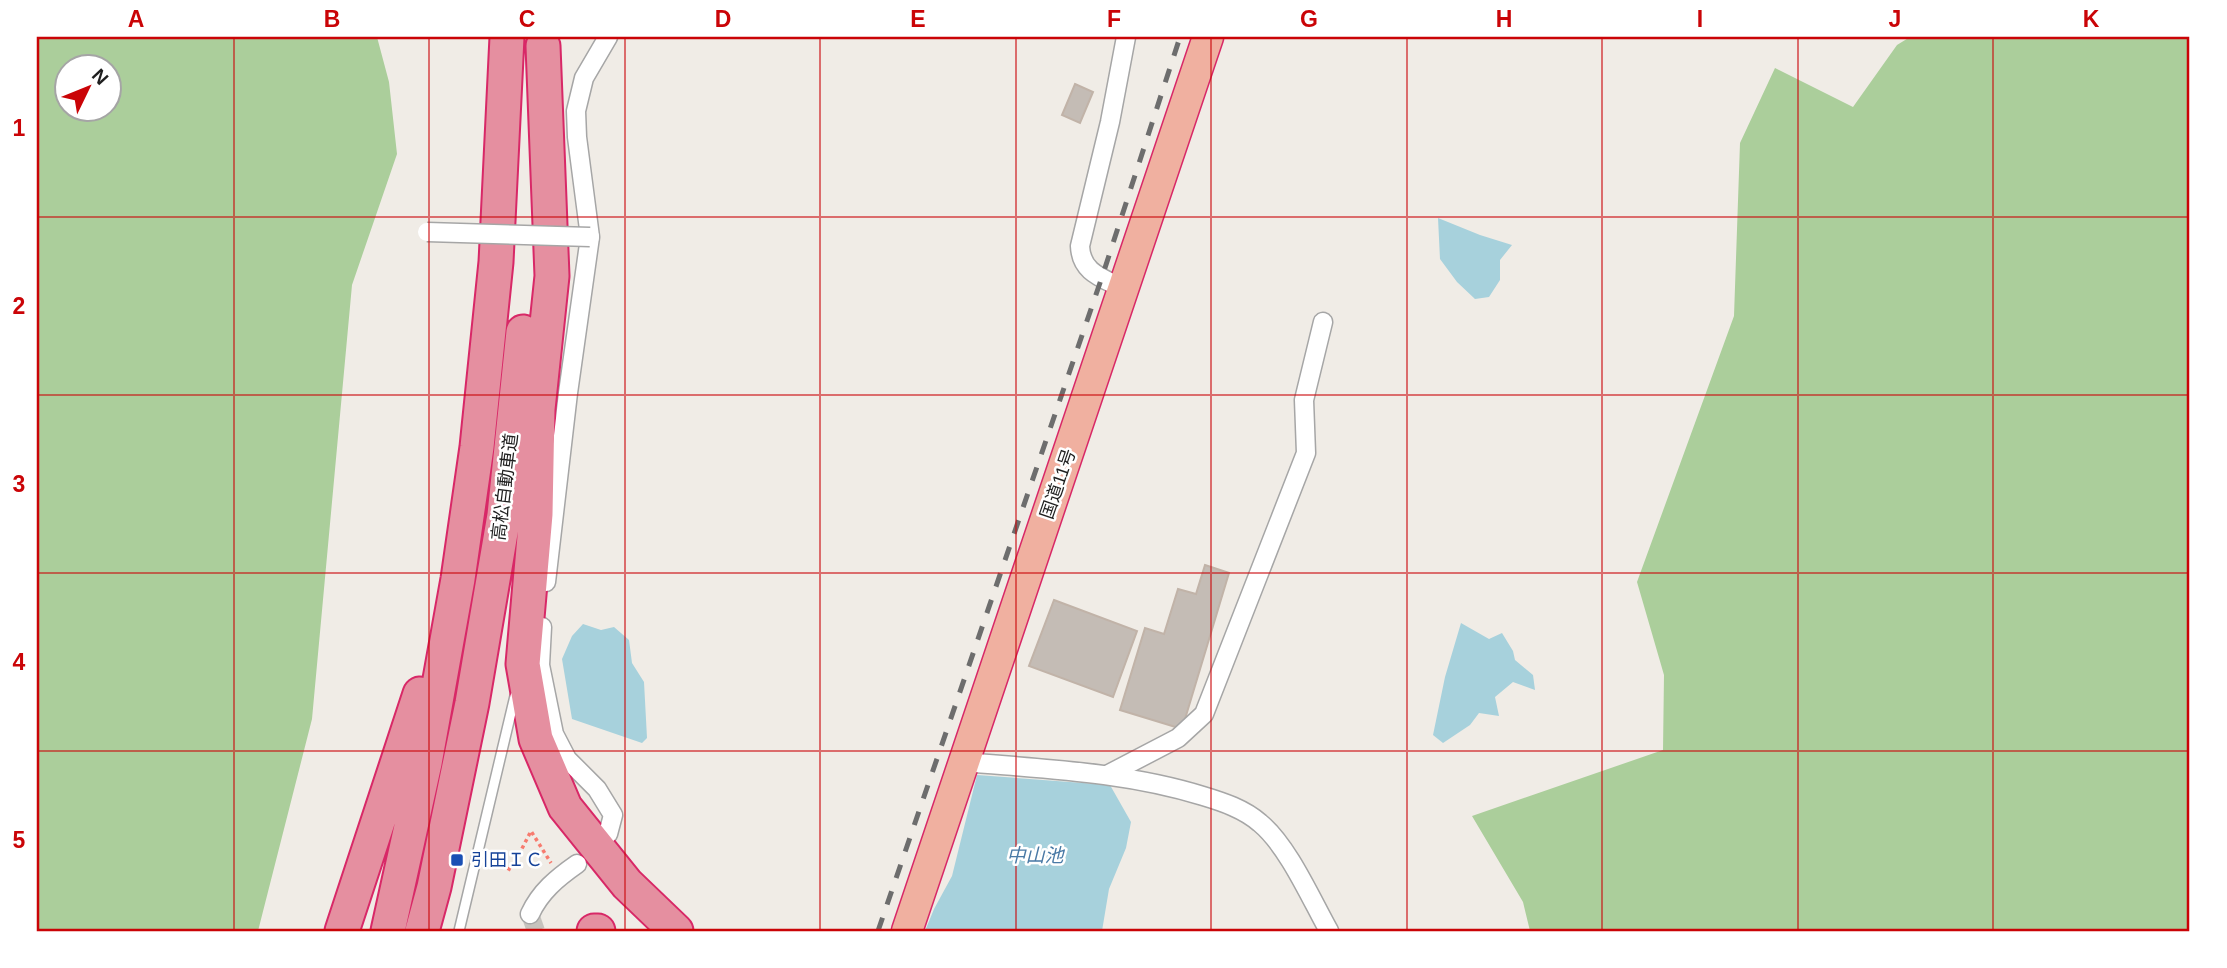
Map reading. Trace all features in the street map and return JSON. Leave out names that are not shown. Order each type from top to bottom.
[{"type":"highway","name":"高松自動車道","points":[[388,931],[425,763],[458,579],[477,447],[496,262],[507,37]]},
{"type":"highway","name":"国道11号","points":[[907,931],[1208,37]]},
{"type":"highway","name":"高松自動車道","points":[[422,931],[434,887],[472,703],[503,515],[541,154],[543,41]]},
{"type":"highway","points":[[543,41],[552,276],[538,409],[536,514],[523,664],[536,739],[565,807],[627,884],[676,931]]},
{"type":"highway","points":[[342,931],[458,579]]},
{"type":"street","points":[[608,37],[584,79],[576,111],[590,237],[543,603],[540,665],[554,734],[567,760],[597,789],[613,815],[608,834]]},
{"type":"street","points":[[1124,289],[1093,273],[1083,262],[1080,246],[1110,122],[1126,37]]},
{"type":"street","points":[[427,232],[590,237]]},
{"type":"street","points":[[1107,775],[1178,738],[1204,715],[1306,453],[1304,400],[1323,322]]},
{"type":"street","points":[[965,762],[1142,779],[1231,804],[1261,823],[1284,852],[1329,931]]},
{"type":"street","points":[[530,914],[537,899],[577,864]]},
{"type":"lane","points":[[459,931],[523,664]]},
{"type":"path","points":[[495,862],[511,870],[531,831],[559,877]]},
{"type":"green space","points":[[37,37],[377,37],[389,82],[397,154],[352,285],[312,719],[258,931],[37,931]]},
{"type":"green space","points":[[1910,37],[2190,37],[2190,931],[1530,931],[1523,902],[1472,816],[1663,750],[1664,675],[1637,582],[1734,316],[1740,143],[1775,68],[1853,107],[1897,45]]},
{"type":"water","points":[[1438,218],[1512,245],[1500,260],[1500,280],[1489,297],[1475,299],[1457,282],[1440,259]]},
{"type":"water","points":[[1461,623],[1489,639],[1502,633],[1513,651],[1515,660],[1533,675],[1535,690],[1513,682],[1495,697],[1499,716],[1479,713],[1470,725],[1443,743],[1433,735],[1445,677]]},
{"type":"water","points":[[583,624],[601,630],[614,627],[629,640],[632,663],[644,682],[647,738],[642,743],[572,719],[562,659],[572,636]]},
{"type":"water","name":"中山池","points":[[977,775],[1110,785],[1131,822],[1126,848],[1109,889],[1102,931],[925,931],[952,876]]},
{"type":"building","points":[[1075,84],[1093,92],[1080,123],[1062,115]]},
{"type":"building","points":[[1205,565],[1229,573],[1182,729],[1120,710],[1145,628],[1164,634],[1178,589],[1196,594]]},
{"type":"building","points":[[1054,600],[1137,631],[1113,697],[1029,666]]},
{"type":"tunnel","points":[[530,914],[536,931]]},
{"type":"railway","points":[[878,931],[1102,277],[1180,37]]},
{"type":"place","name":"引田ＩＣ","points":[[457,860]]}]
